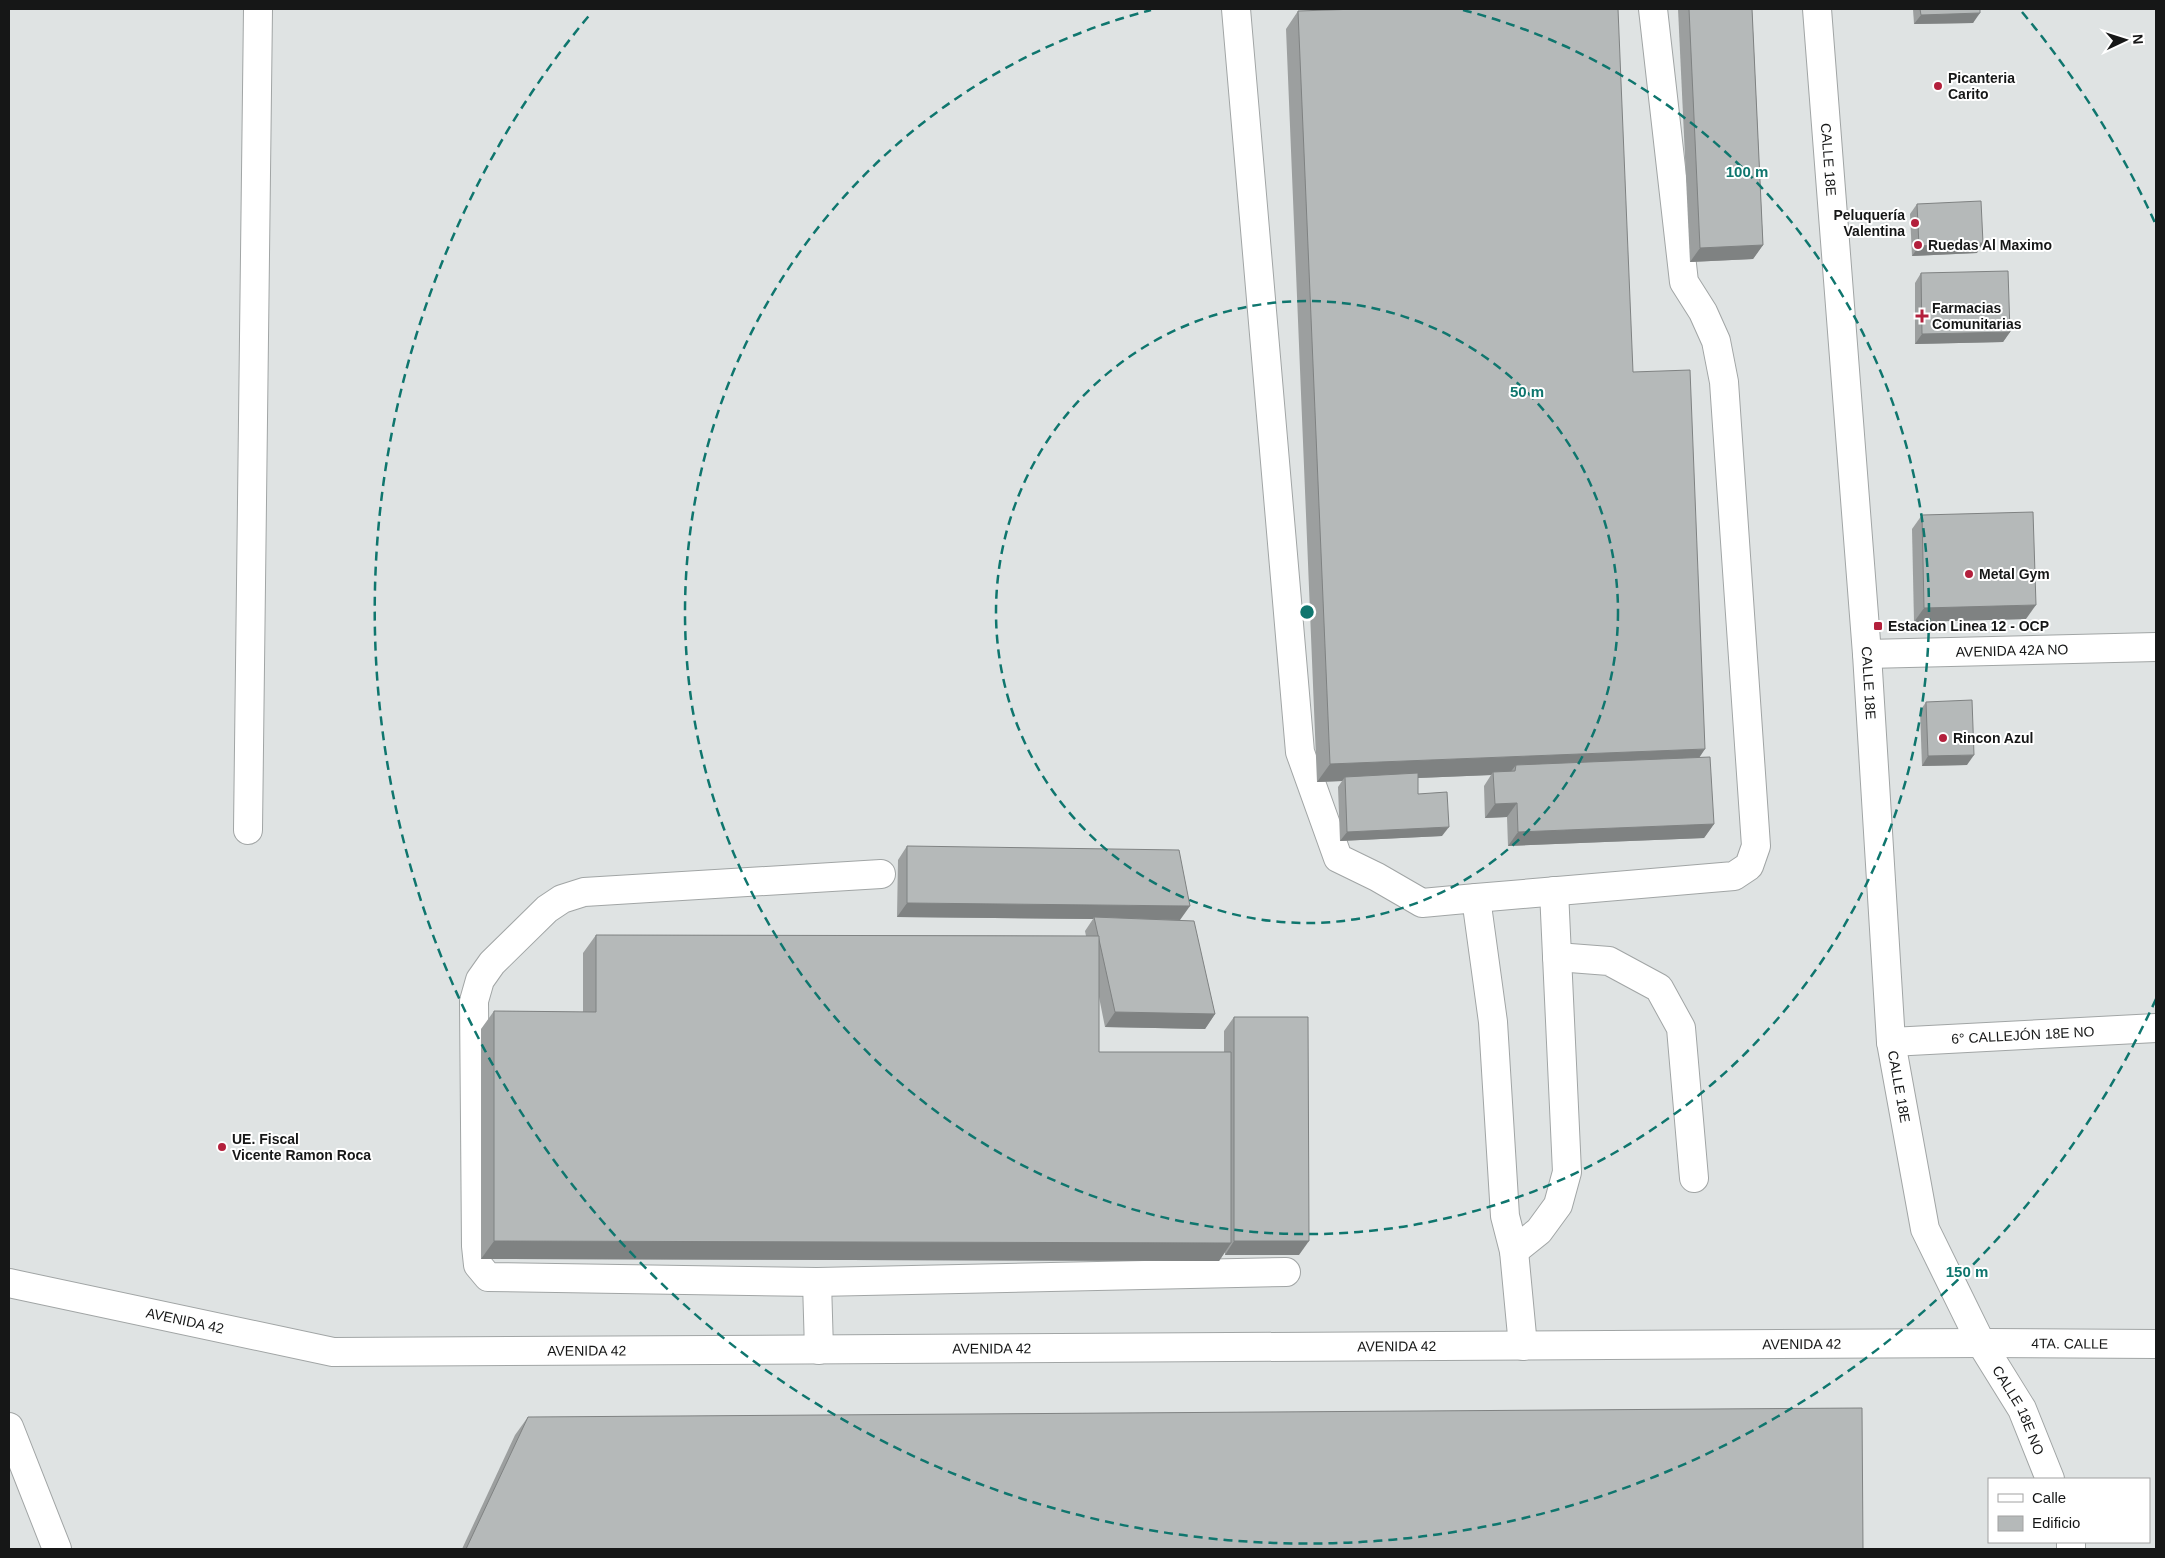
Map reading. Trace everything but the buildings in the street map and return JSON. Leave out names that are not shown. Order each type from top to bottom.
[{"type":"street","points":[[248,830],[258,9]]},
{"type":"street","points":[[1236,9],[1300,752],[1338,858],[1422,903],[1734,876],[1749,866],[1756,846],[1724,382],[1716,341],[1703,312],[1684,282],[1653,9]]},
{"type":"street","name":"CALLE 18E","points":[[1817,9],[1867,654],[1891,1042],[1925,1229],[1981,1344]]},
{"type":"street","name":"AVENIDA 42A NO","points":[[1867,654],[2156,647]]},
{"type":"street","points":[[881,874],[584,892],[562,899],[546,910],[492,962],[480,980],[474,1000],[476,1246],[478,1265],[488,1277],[817,1282],[1286,1272]]},
{"type":"street","points":[[1514,1251],[1540,1231],[1558,1205],[1567,1172],[1554,891]]},
{"type":"street","points":[[1476,898],[1493,1022],[1505,1216],[1514,1251],[1523,1346]]},
{"type":"street","points":[[1557,957],[1609,962],[1659,988],[1681,1028],[1694,1178]]},
{"type":"street","name":"6° CALLEJÓN 18E NO","points":[[1891,1042],[2156,1028]]},
{"type":"street","points":[[817,1282],[819,1350]]},
{"type":"street","name":"AVENIDA 42","points":[[9,1283],[333,1352],[1981,1344]]},
{"type":"street","name":"4TA. CALLE","points":[[1981,1344],[2156,1344]]},
{"type":"street","name":"CALLE 18E NO","points":[[1981,1344],[2022,1409],[2050,1478]]},
{"type":"street","points":[[9,1427],[57,1549]]},
{"type":"place","name":"Picanteria Carito","points":[[1938,86]]},
{"type":"place","name":"Peluquería Valentina","points":[[1915,223]]},
{"type":"place","name":"Ruedas Al Maximo","points":[[1918,245]]},
{"type":"place","name":"Farmacias Comunitarias","points":[[1922,316]]},
{"type":"place","name":"Metal Gym","points":[[1969,574]]},
{"type":"place","name":"Estacion Linea 12 - OCP","points":[[1878,626]]},
{"type":"place","name":"Rincon Azul","points":[[1943,738]]},
{"type":"place","name":"UE. Fiscal Vicente Ramon Roca","points":[[222,1147]]}]
